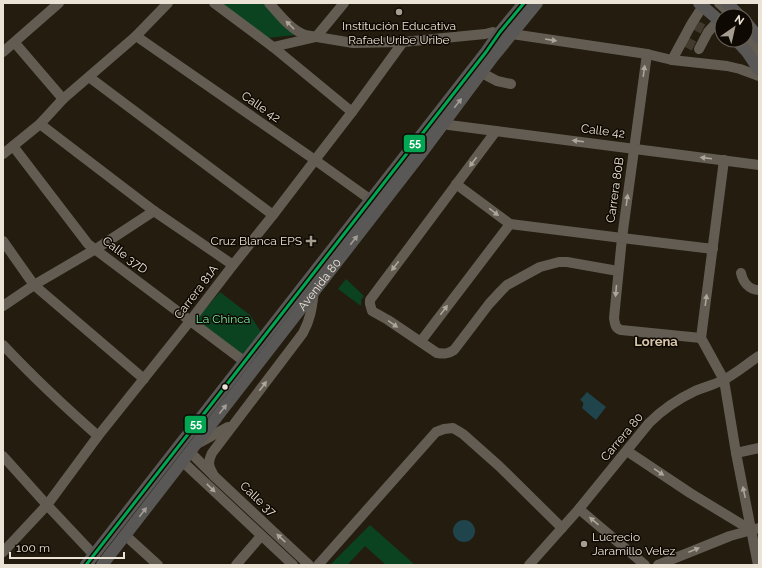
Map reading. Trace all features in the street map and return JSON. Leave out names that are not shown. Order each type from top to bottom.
[{"type":"main road","points":[[490,47],[493,32],[516,3]]},
{"type":"main road","name":"Avenida 80","points":[[86,565],[524,3]]},
{"type":"main road","name":"Avenida 80","points":[[102,565],[537,3]]},
{"type":"main road","points":[[512,34],[531,21],[545,3]]},
{"type":"main road","points":[[704,4],[714,13]]},
{"type":"main road","points":[[743,48],[759,70]]},
{"type":"street","points":[[3,52],[59,3]]},
{"type":"street","points":[[3,154],[40,124],[63,98],[136,36],[168,3]]},
{"type":"street","points":[[214,3],[273,47],[352,112]]},
{"type":"street","points":[[269,3],[295,30],[305,35],[353,43],[403,42],[493,32]]},
{"type":"street","points":[[273,47],[316,37],[344,3]]},
{"type":"street","points":[[672,60],[690,44],[699,27],[704,4]]},
{"type":"street","points":[[690,44],[699,27],[714,22]]},
{"type":"street","points":[[512,34],[647,54],[672,60],[740,69],[759,76]]},
{"type":"street","points":[[754,34],[759,47]]},
{"type":"street","name":"Calle 42","points":[[136,36],[370,200]]},
{"type":"street","name":"Carrera 81A","points":[[3,552],[47,505],[98,436],[273,215],[352,112],[403,42]]},
{"type":"street","points":[[15,43],[63,98]]},
{"type":"street","points":[[690,44],[710,64]]},
{"type":"street","points":[[751,48],[759,60]]},
{"type":"street","name":"Carrera 80B","points":[[647,54],[622,238],[614,323],[618,329],[621,330],[701,338]]},
{"type":"street","points":[[482,73],[497,81],[511,84]]},
{"type":"street","points":[[89,77],[273,215]]},
{"type":"street","name":"Calle 42","points":[[443,123],[759,165]]},
{"type":"street","points":[[40,124],[154,211],[233,265]]},
{"type":"street","points":[[496,131],[370,300],[372,311],[437,353],[449,354],[454,350],[496,296],[507,285],[540,267],[559,262],[567,262],[618,271]]},
{"type":"street","name":"Calle 37D","points":[[12,146],[88,244],[245,362]]},
{"type":"street","points":[[724,160],[701,338],[724,380],[736,453],[755,529],[758,565]]},
{"type":"street","points":[[456,184],[510,224],[713,249]]},
{"type":"street","points":[[3,306],[34,285],[95,249],[154,211]]},
{"type":"street","points":[[420,341],[510,224]]},
{"type":"street","points":[[3,241],[34,285],[144,379]]},
{"type":"street","points":[[741,273],[745,284],[755,290],[759,290]]},
{"type":"street","points":[[214,476],[209,464],[209,459],[212,453],[303,333],[311,314],[314,291]]},
{"type":"street","points":[[3,345],[23,366],[98,436]]},
{"type":"street","name":"Carrera 80","points":[[529,565],[579,509],[649,423],[662,411],[694,392],[724,380],[759,356]]},
{"type":"street","points":[[189,453],[232,425]]},
{"type":"street","points":[[318,565],[436,432],[444,429],[453,428],[463,434],[499,466],[562,528]]},
{"type":"street","points":[[736,453],[759,448]]},
{"type":"street","points":[[627,451],[690,493],[755,529]]},
{"type":"street","name":"Calle 37","points":[[189,453],[309,565]]},
{"type":"street","name":"Calle 37","points":[[189,453],[261,536],[293,565]]},
{"type":"street","points":[[3,456],[94,555]]},
{"type":"street","points":[[579,509],[645,565]]},
{"type":"street","points":[[658,565],[730,536],[755,529]]},
{"type":"street","points":[[125,535],[158,565]]},
{"type":"street","points":[[236,565],[261,536]]},
{"type":"green space","points":[[217,3],[265,3],[295,35],[267,38]]},
{"type":"green space","points":[[346,279],[364,296],[361,300],[361,306],[338,289]]},
{"type":"green space","name":"La Chinca","points":[[220,292],[250,315],[261,332],[243,357],[195,321]]},
{"type":"green space","points":[[370,525],[415,565],[386,565],[365,546],[349,563],[350,565],[330,565]]},
{"type":"water","points":[[587,392],[606,407],[596,420],[582,408],[583,403],[580,400]]},
{"type":"water","points":[[464,520],[472,523],[475,531],[472,539],[464,542],[456,539],[453,531],[456,523]]},
{"type":"tunnel","points":[[695,25],[703,29]]},
{"type":"tunnel","points":[[686,42],[694,46]]},
{"type":"transit line","name":"55","points":[[86,565],[524,3]]},
{"type":"place","name":"Institución Educativa Rafael Uribe Uribe","points":[[399,12]]},
{"type":"place","name":"Cruz Blanca EPS","points":[[311,241]]},
{"type":"place","name":"Lucrecio Jaramillo Velez","points":[[584,544]]},
{"type":"district","name":"Lorena","points":[[656,341]]}]
